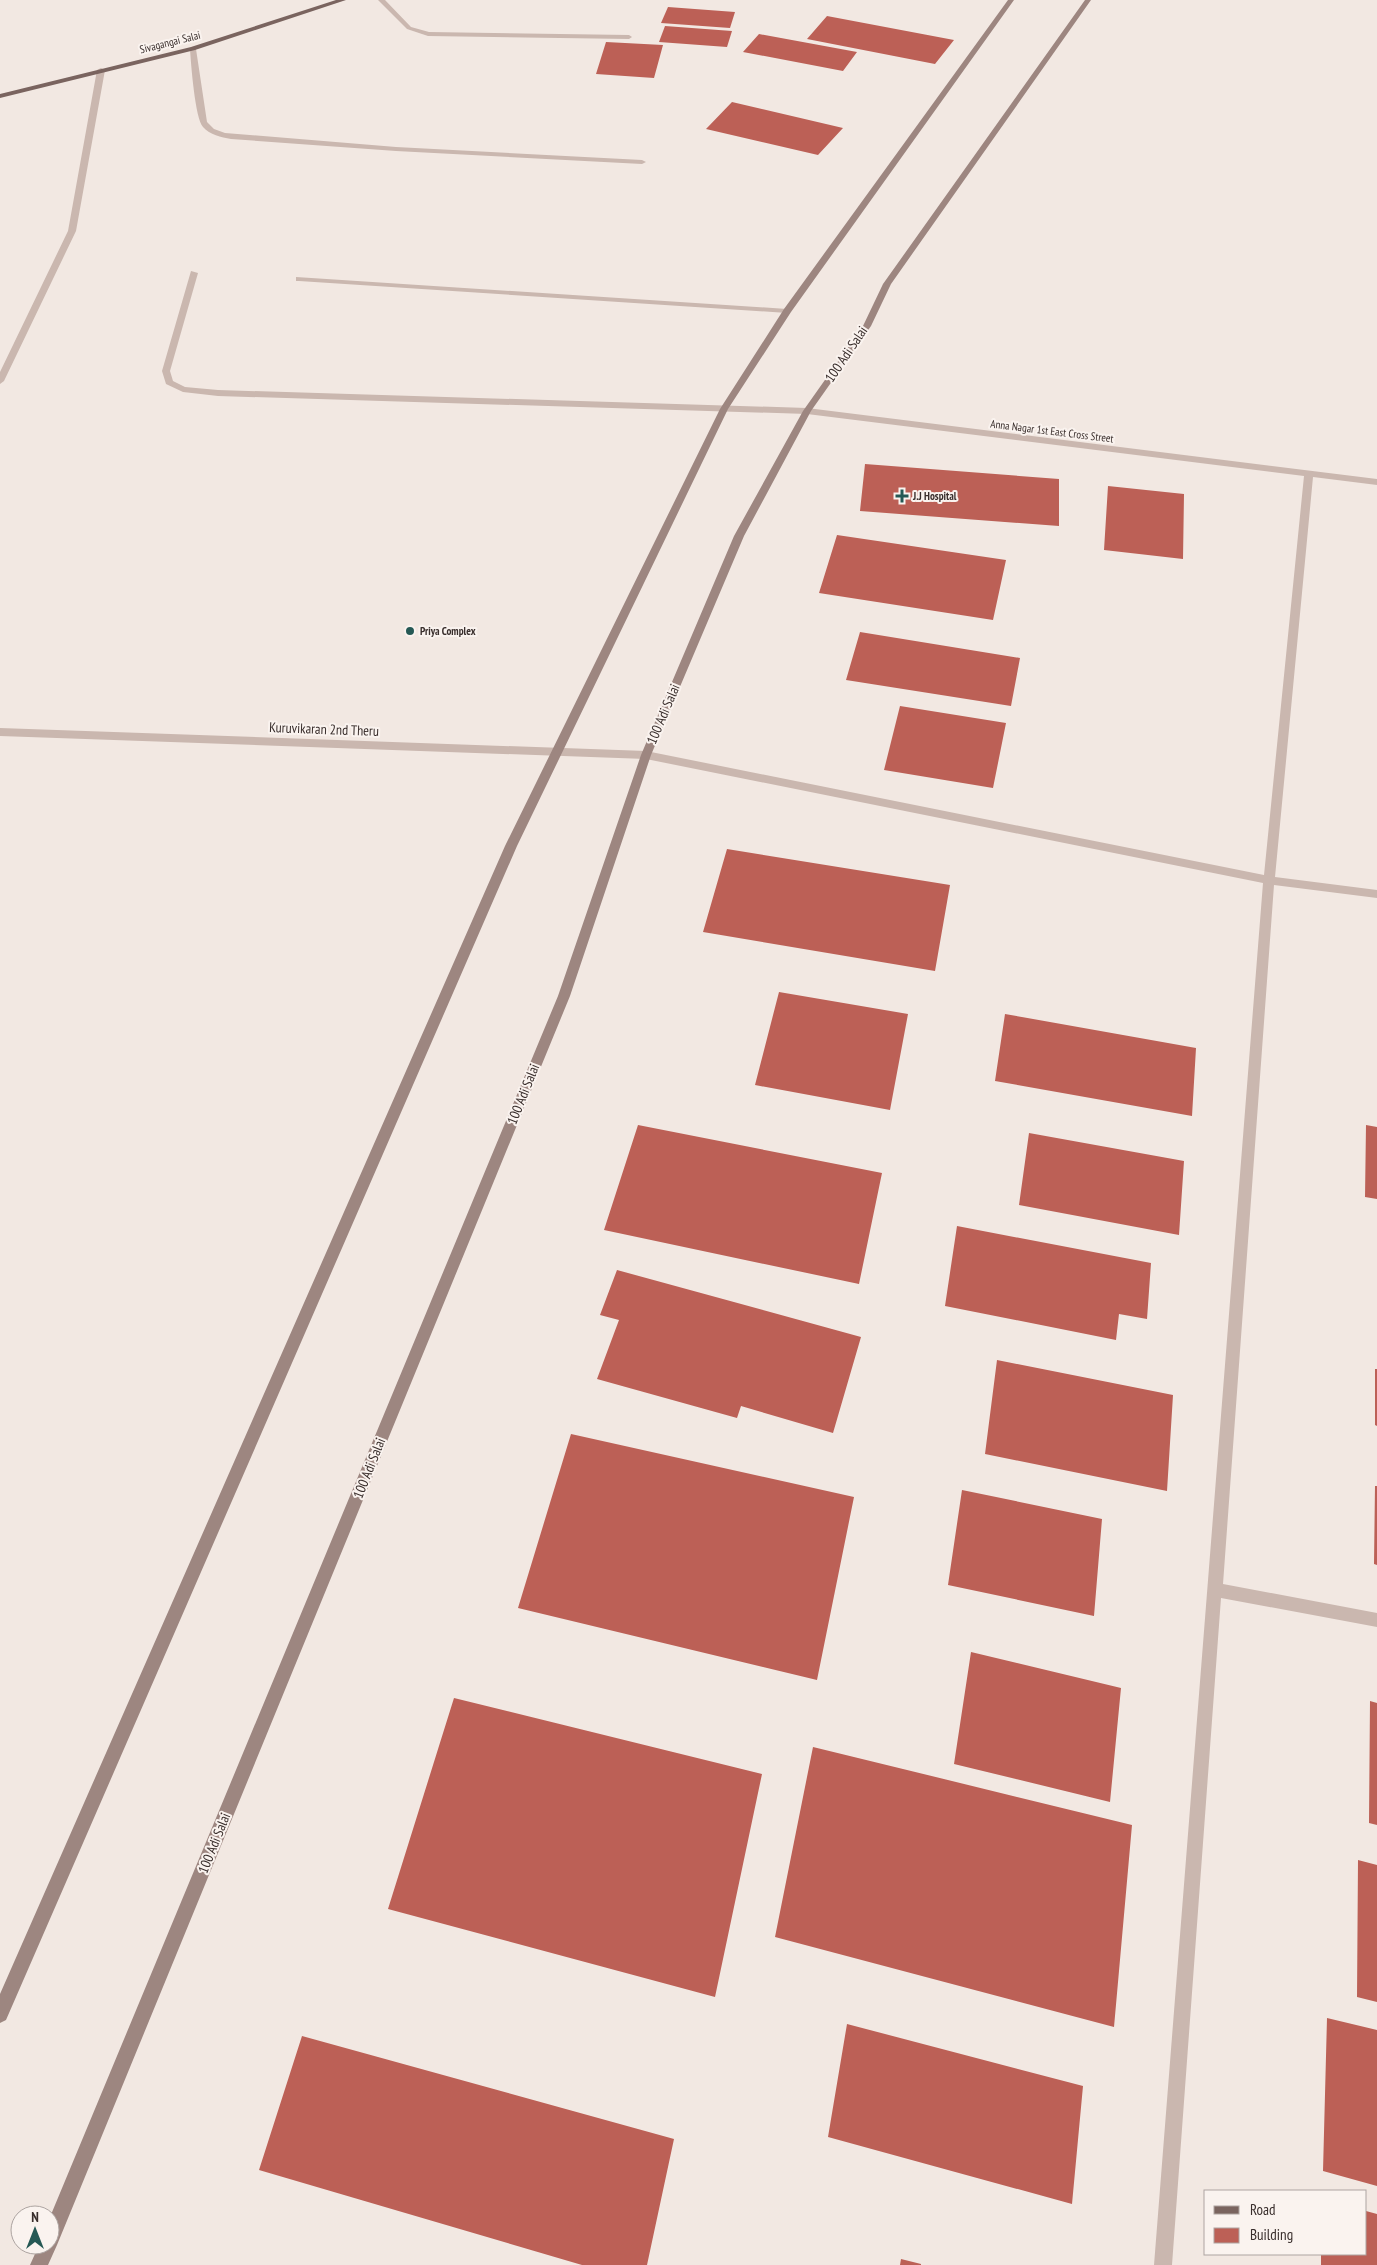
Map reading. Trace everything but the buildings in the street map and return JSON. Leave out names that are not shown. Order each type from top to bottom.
[{"type":"main road","name":"Sivagangai Salai","points":[[0,96],[193,49],[343,0]]},
{"type":"main road","points":[[0,2014],[511,846],[724,409],[786,311],[1011,0]]},
{"type":"main road","name":"100 Adi Salai","points":[[60,2215],[564,996],[646,755],[739,536],[807,411],[866,326],[887,284],[1088,0]]},
{"type":"street","points":[[381,0],[409,28],[428,34],[629,37]]},
{"type":"street","points":[[193,49],[203,122],[207,128],[215,133],[231,137],[396,149],[642,162]]},
{"type":"street","points":[[0,380],[72,231],[101,70]]},
{"type":"street","name":"Anna Nagar 1st East Cross Street","points":[[194,273],[166,371],[169,382],[183,389],[237,393],[807,411],[1377,482]]},
{"type":"street","points":[[299,279],[786,311]]},
{"type":"street","points":[[1163,2265],[1269,880],[1310,475]]},
{"type":"street","name":"Kuruvikaran 2nd Theru","points":[[0,732],[646,755],[1269,880],[1377,894]]},
{"type":"street","points":[[1215,1590],[1377,1620]]},
{"type":"place","name":"J.J Hospital","points":[[902,496]]},
{"type":"place","name":"Priya Complex","points":[[410,631]]}]
